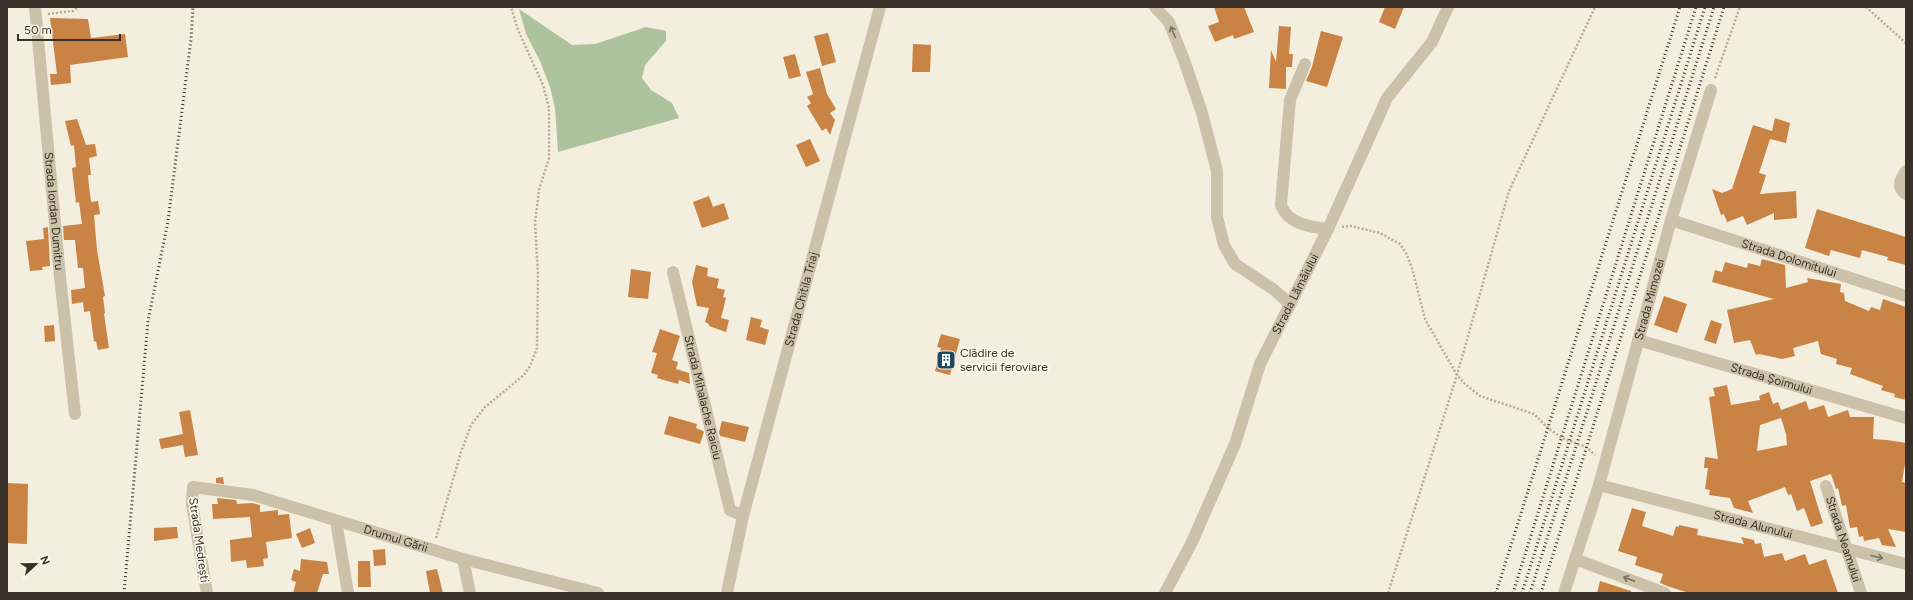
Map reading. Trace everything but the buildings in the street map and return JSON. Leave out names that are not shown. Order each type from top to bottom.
[{"type":"street","name":"Strada Chitila Triaj","points":[[727,593],[743,516],[880,7]]},
{"type":"street","points":[[1155,7],[1169,22],[1184,60],[1214,153],[1218,186],[1217,217],[1224,245],[1235,264],[1248,274],[1273,289],[1290,304]]},
{"type":"street","name":"Strada Lămâiului","points":[[1165,593],[1192,542],[1235,444],[1260,364],[1328,229],[1387,98],[1432,42],[1448,7]]},
{"type":"street","name":"Strada Iordan Dumitru","points":[[36,11],[59,269],[75,414]]},
{"type":"street","points":[[1305,64],[1290,100],[1281,205],[1284,213],[1289,218],[1316,228],[1328,229]]},
{"type":"street","name":"Strada Mimozei","points":[[1564,593],[1599,485],[1671,220],[1711,90]]},
{"type":"street","points":[[1906,171],[1899,180],[1901,191],[1906,194]]},
{"type":"street","name":"Strada Dolomitului","points":[[1671,220],[1906,296]]},
{"type":"street","name":"Strada Mihalache Raiciu","points":[[673,272],[730,510],[743,516]]},
{"type":"street","name":"Strada Șoimului","points":[[1638,340],[1906,418]]},
{"type":"street","name":"Strada Alunului","points":[[1599,485],[1906,564]]},
{"type":"street","name":"Strada Neamului","points":[[1826,486],[1862,593]]},
{"type":"street","name":"Drumul Gării","points":[[193,487],[244,492],[463,559],[598,593]]},
{"type":"street","name":"Strada Medrești","points":[[193,487],[192,504],[207,593]]},
{"type":"street","points":[[336,521],[348,593]]},
{"type":"street","points":[[463,559],[470,593]]},
{"type":"street","points":[[1575,559],[1665,593]]},
{"type":"path","points":[[36,11],[62,14],[73,11],[78,7]]},
{"type":"path","points":[[432,550],[461,452],[471,426],[484,407],[524,375],[530,366],[537,348],[538,275],[535,223],[540,190],[549,158],[549,108],[541,80],[518,30],[511,7]]},
{"type":"path","points":[[1388,593],[1457,375],[1509,191],[1595,7]]},
{"type":"path","points":[[1711,90],[1740,7]]},
{"type":"path","points":[[1866,7],[1906,43]]},
{"type":"path","points":[[1328,229],[1351,226],[1380,233],[1400,244],[1406,253],[1412,268],[1425,319],[1457,375],[1464,384],[1480,396],[1534,414],[1548,428],[1562,438],[1586,448],[1597,458]]},
{"type":"green space","points":[[519,9],[572,45],[595,44],[646,27],[666,31],[666,41],[645,65],[642,78],[651,90],[672,103],[679,118],[558,152],[555,108],[550,87],[540,61],[526,34]]},
{"type":"railway","points":[[124,593],[148,321],[168,221],[191,39],[193,7]]},
{"type":"railway","points":[[1496,593],[1680,7]]},
{"type":"railway","points":[[1513,593],[1696,7]]},
{"type":"railway","points":[[1522,593],[1705,7]]},
{"type":"railway","points":[[1530,593],[1714,7]]},
{"type":"railway","points":[[1541,593],[1724,7]]},
{"type":"place","name":"Clădire de servicii feroviare","points":[[946,360]]}]
